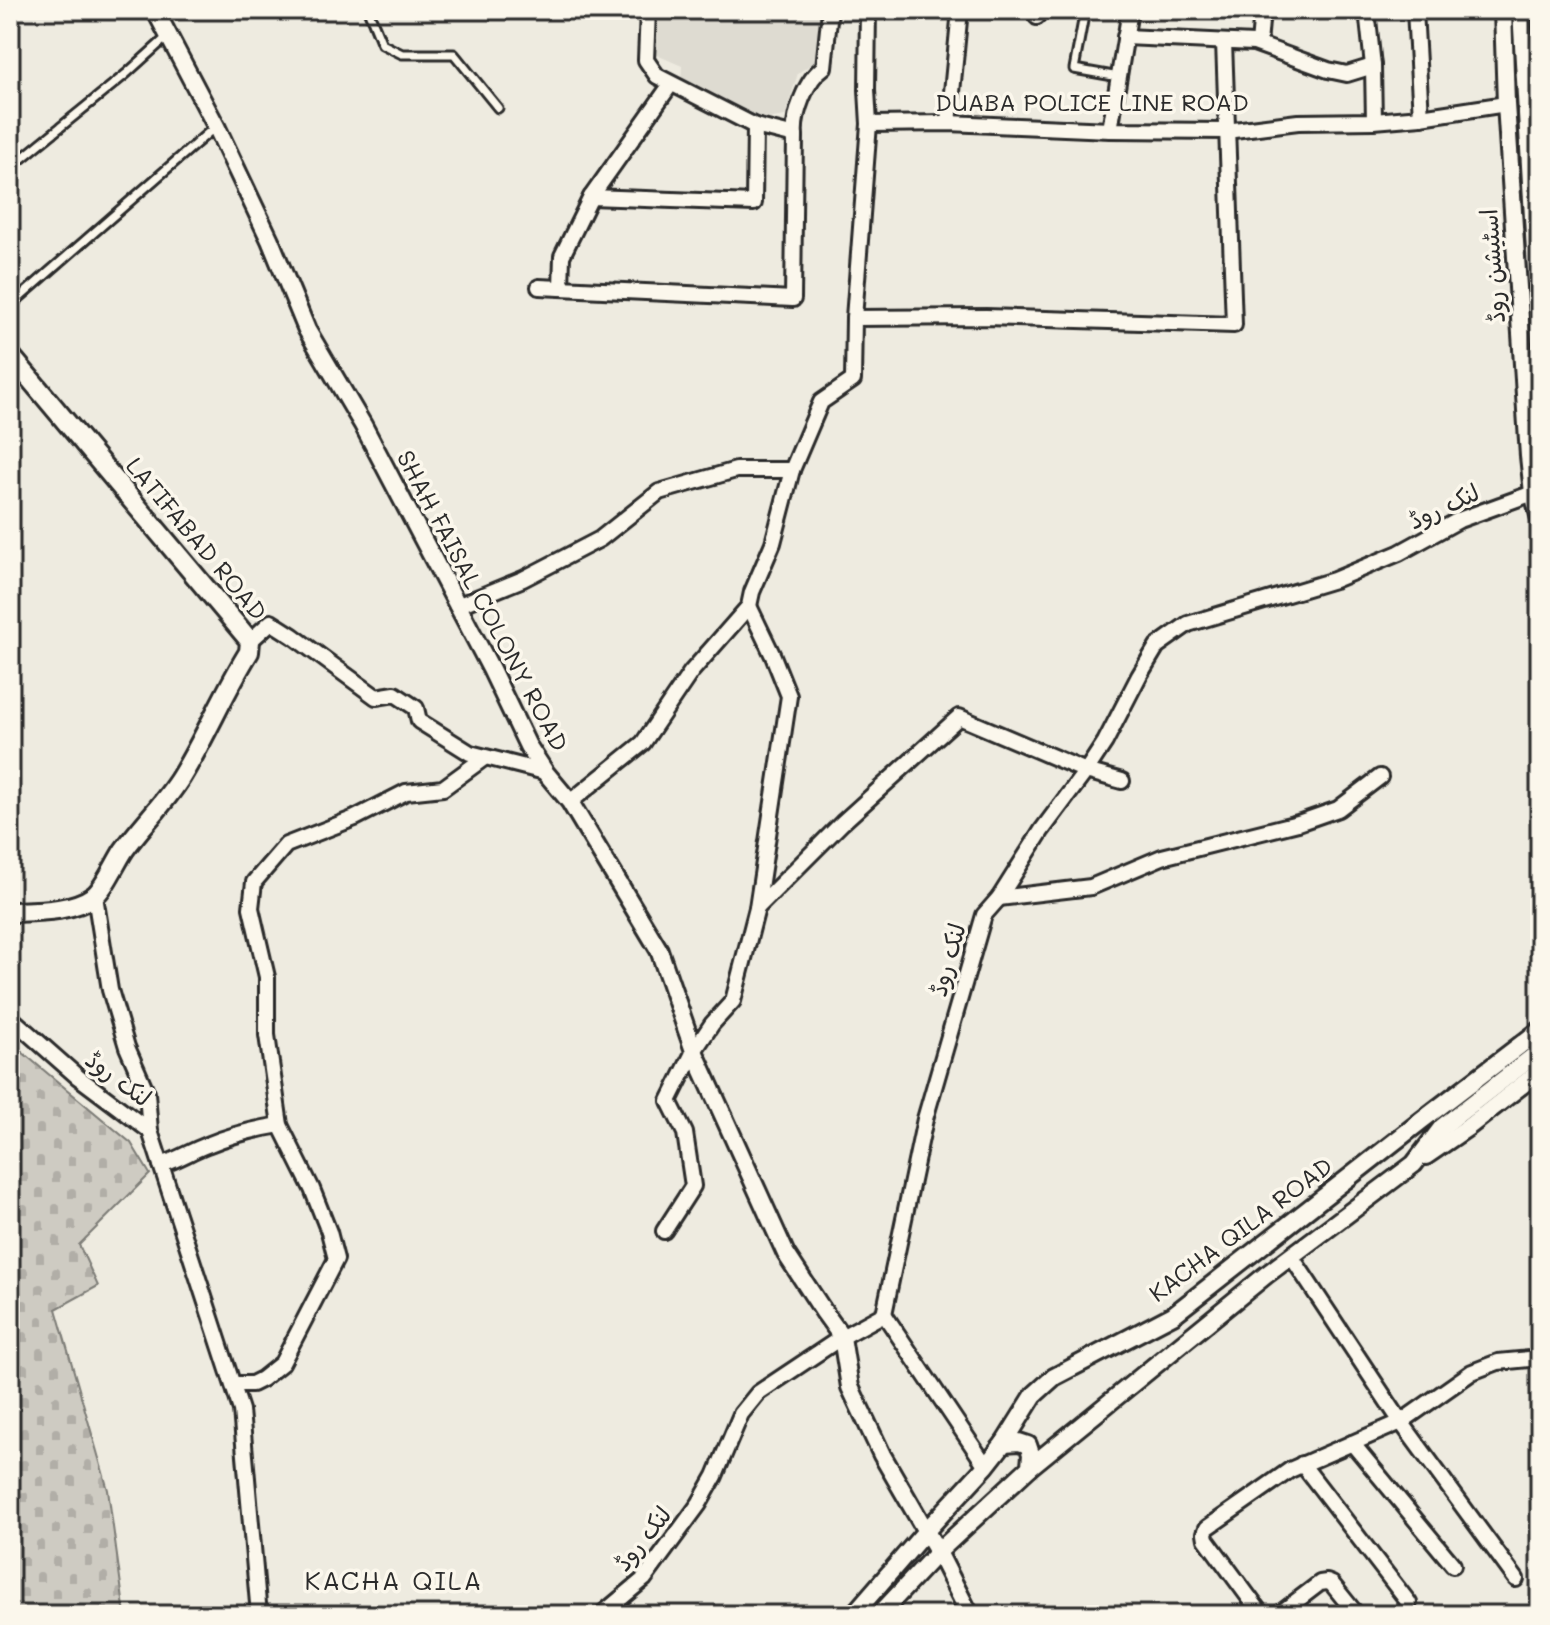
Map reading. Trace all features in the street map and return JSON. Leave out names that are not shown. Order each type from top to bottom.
[{"type":"main road","name":"LATIFABAD ROAD","points":[[10,355],[250,641],[249,652],[180,778],[128,845],[95,896]]},
{"type":"main road","points":[[10,912],[72,906],[95,896]]},
{"type":"street","name":"SHAH FAISAL COLONY ROAD","points":[[155,10],[216,126],[270,240],[307,330],[363,425],[528,746],[570,802],[659,950],[694,1051],[786,1254],[842,1337],[850,1387],[882,1455],[970,1615]]},
{"type":"street","points":[[648,10],[646,60],[657,76],[755,126],[795,136]]},
{"type":"street","points":[[539,287],[793,299],[794,125],[799,106],[815,73],[824,67],[830,10]]},
{"type":"street","points":[[570,802],[643,743],[691,672],[749,606],[773,543],[792,470],[821,402],[853,380],[854,318],[869,124],[868,10]]},
{"type":"street","points":[[949,123],[960,10]]},
{"type":"street","points":[[1110,130],[1130,10]]},
{"type":"street","points":[[1259,44],[1262,10]]},
{"type":"street","points":[[1367,10],[1373,66],[1374,121]]},
{"type":"street","points":[[1415,10],[1421,117]]},
{"type":"street","name":"اسٹیشن روڈ","points":[[1503,10],[1506,104],[1529,456],[1533,493],[1540,519]]},
{"type":"street","name":"اسٹیشن روڈ","points":[[1521,10],[1533,102],[1540,338]]},
{"type":"street","points":[[1125,37],[1259,44],[1347,74],[1373,66]]},
{"type":"street","points":[[854,318],[986,317],[1234,325],[1224,42]]},
{"type":"street","points":[[561,288],[562,256],[591,197],[671,84]]},
{"type":"street","name":"DUABA POLICE LINE ROAD","points":[[869,124],[949,123],[1226,131],[1298,122],[1421,117],[1506,104]]},
{"type":"street","points":[[591,197],[754,203],[755,126]]},
{"type":"street","points":[[457,606],[523,579],[600,539],[659,492],[736,470],[792,470]]},
{"type":"street","name":"لنک روڈ","points":[[601,1615],[644,1579],[699,1504],[715,1476],[741,1414],[758,1393],[842,1337],[884,1314],[925,1119],[984,915],[999,898],[1042,830],[1105,742],[1157,646],[1188,624],[1334,580],[1399,553],[1459,520],[1533,493]]},
{"type":"street","points":[[664,1231],[693,1186],[685,1133],[669,1101],[694,1051],[712,1024],[733,1001],[757,908],[789,696],[749,606]]},
{"type":"street","points":[[250,641],[271,622],[376,697],[395,694],[416,708],[419,721],[470,753],[545,772]]},
{"type":"street","points":[[757,908],[842,823],[959,717],[1086,771],[1122,781]]},
{"type":"street","points":[[233,1384],[252,1384],[282,1363],[336,1259],[312,1189],[280,1125],[267,1035],[267,977],[251,908],[254,882],[286,845],[355,818],[406,792],[443,788],[484,758]]},
{"type":"street","points":[[999,898],[1091,887],[1162,857],[1298,823],[1338,809],[1380,777]]},
{"type":"street","points":[[95,896],[110,990],[127,1047],[147,1093],[150,1131]]},
{"type":"street","name":"لنک روڈ","points":[[10,1017],[78,1077],[150,1131],[241,1410],[259,1615]]},
{"type":"street","name":"KACHA QILA ROAD","points":[[853,1615],[986,1466],[1034,1395],[1054,1377],[1173,1315],[1540,1030]]},
{"type":"street","points":[[1414,1164],[1442,1127],[1540,1051]]},
{"type":"street","points":[[879,1615],[938,1552],[1030,1467],[1291,1256],[1540,1071]]},
{"type":"street","points":[[161,1165],[248,1130],[280,1125]]},
{"type":"street","points":[[1391,1144],[1442,1127]]},
{"type":"street","points":[[1291,1256],[1401,1422],[1516,1579]]},
{"type":"street","points":[[884,1314],[986,1466]]},
{"type":"street","points":[[1262,1615],[1206,1539],[1207,1528],[1290,1470],[1401,1422],[1472,1372],[1498,1362],[1540,1358]]},
{"type":"street","points":[[1004,1443],[1028,1445],[1030,1467]]},
{"type":"street","points":[[1352,1443],[1453,1565]]},
{"type":"street","points":[[1302,1464],[1409,1603]]},
{"type":"street","points":[[1278,1615],[1320,1583],[1327,1582],[1357,1615]]},
{"type":"lane","points":[[368,10],[382,44],[402,54],[454,54],[498,108]]},
{"type":"lane","points":[[1085,10],[1074,69],[1119,77]]},
{"type":"lane","points":[[10,168],[168,36]]},
{"type":"lane","points":[[10,306],[216,126]]},
{"type":"shaded area","points":[[653,10],[824,10],[822,57],[798,73],[785,116],[761,120],[681,82],[682,66],[652,53]]},
{"type":"green space","points":[[10,1042],[131,1143],[150,1174],[79,1245],[98,1286],[56,1309],[108,1490],[125,1615],[10,1615]]},
{"type":"district","name":"KACHA QILA","points":[[394,1581]]}]
